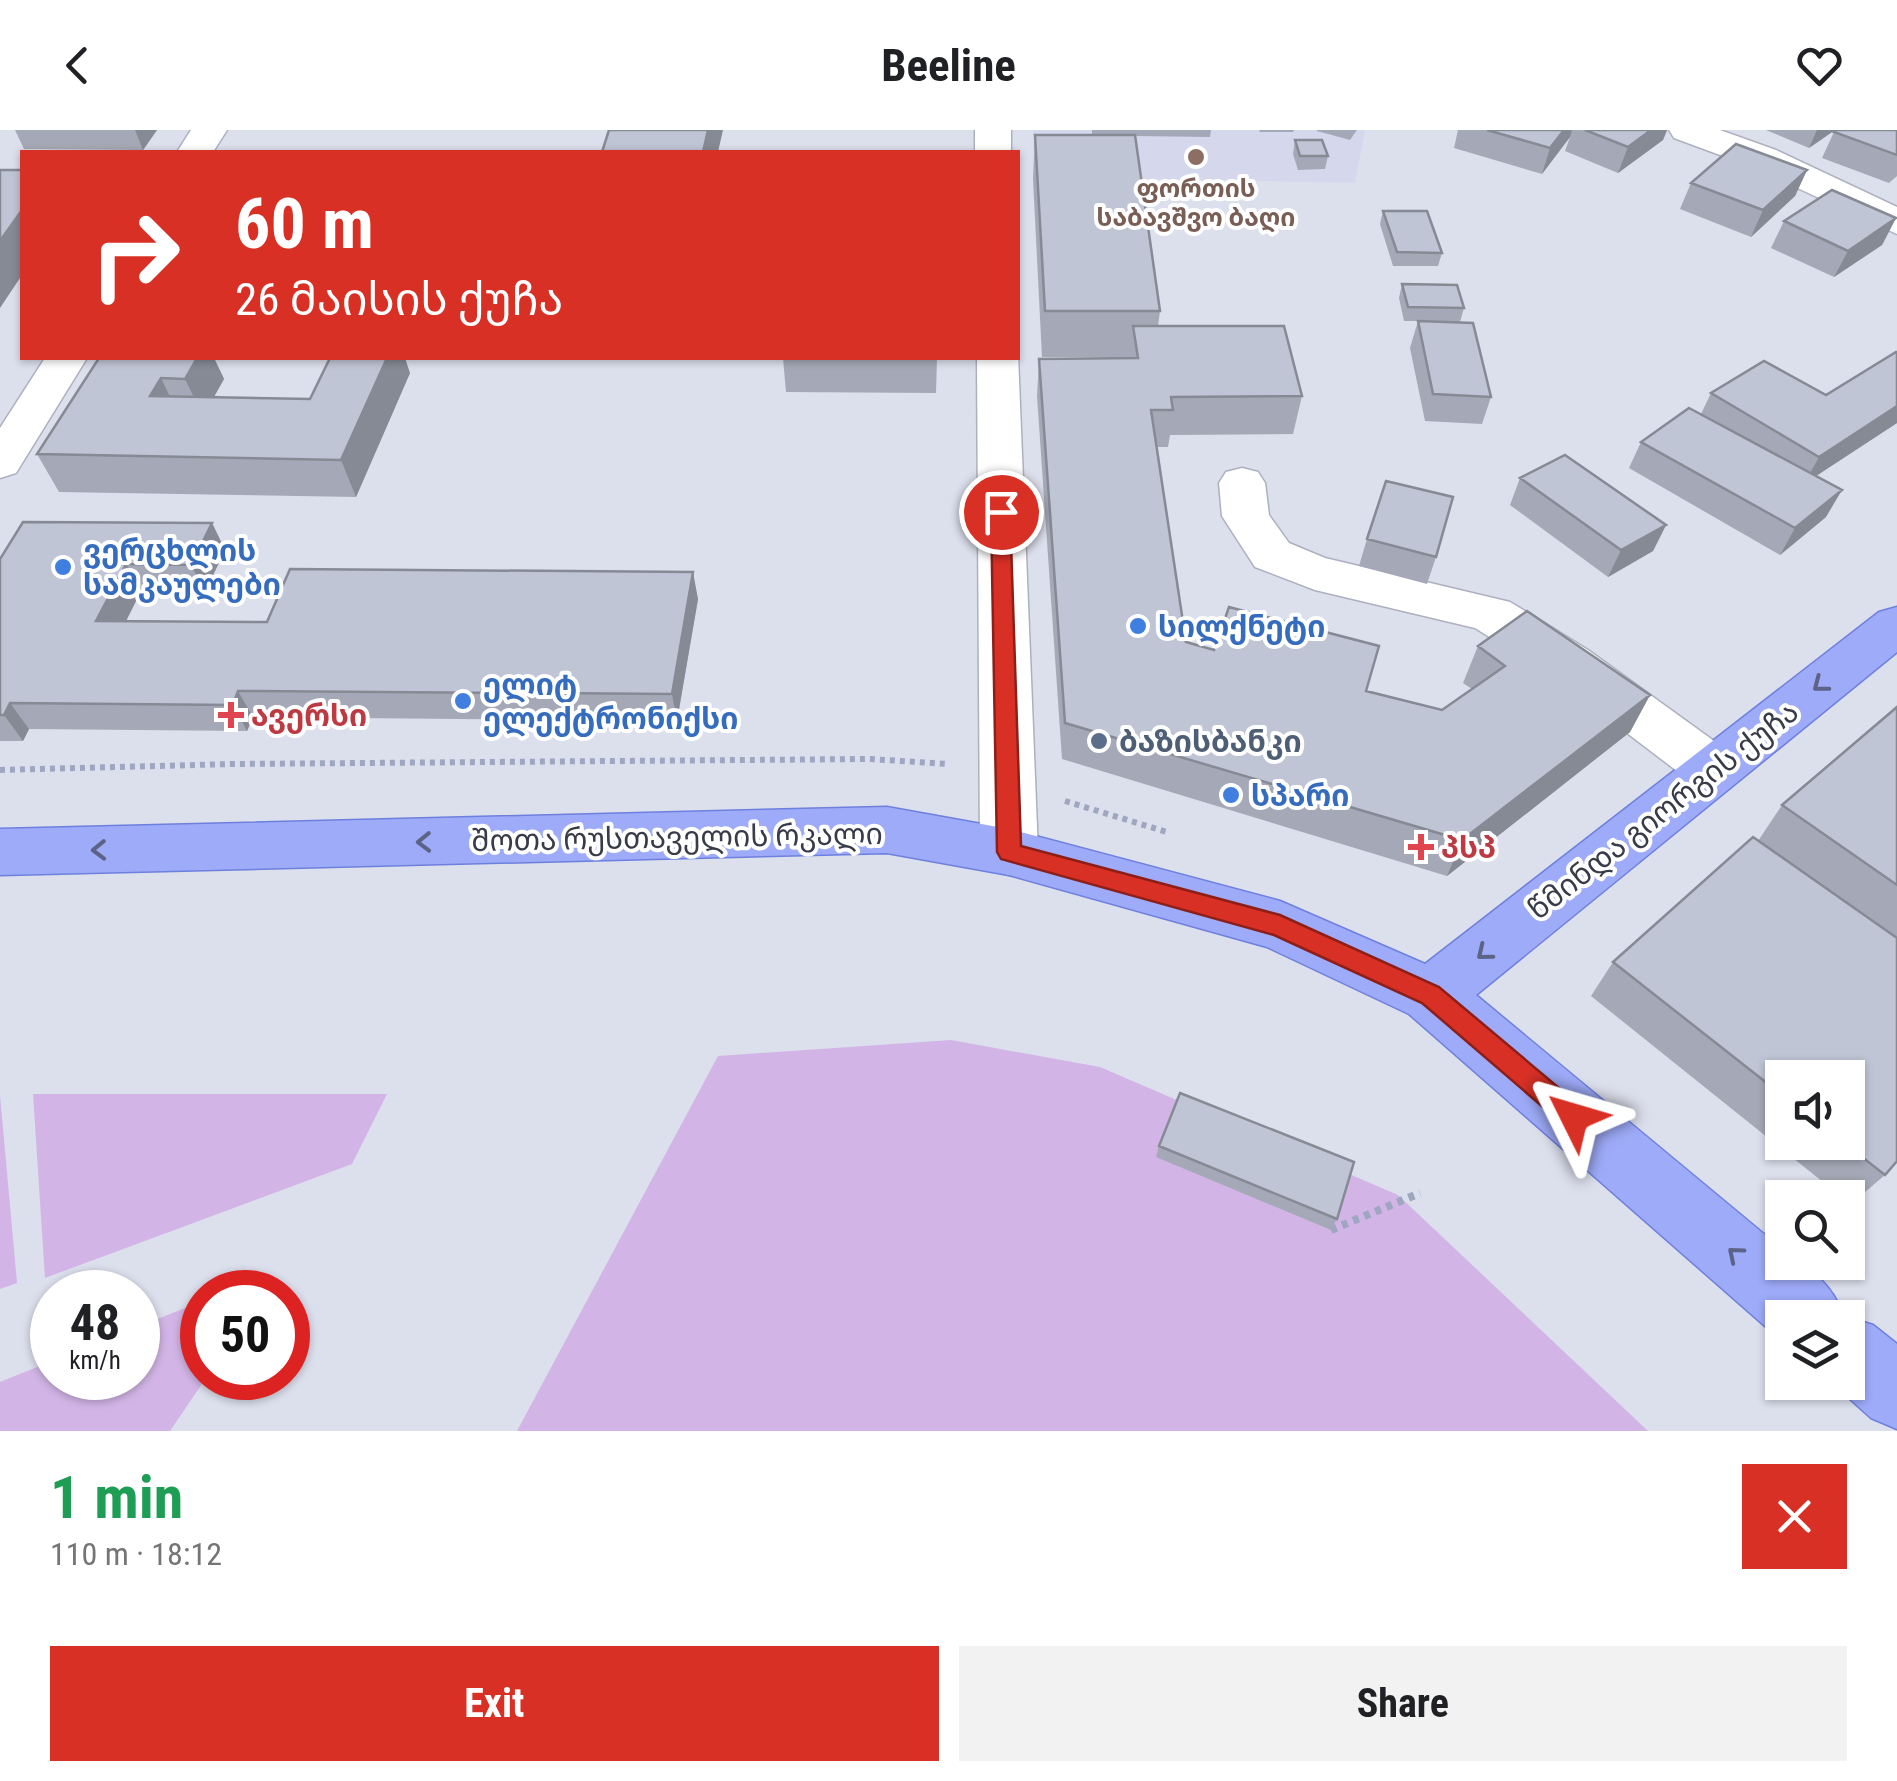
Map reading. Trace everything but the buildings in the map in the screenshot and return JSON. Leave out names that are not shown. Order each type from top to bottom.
[{"type":"main road","name":"წმინდა გიორგის ქუჩა","points":[[1430,995],[1897,625]]},
{"type":"main road","name":"შოთა რუსთაველის რკალი","points":[[0,852],[886,830],[1009,852],[1280,926],[1430,995],[1789,1300]]},
{"type":"main road","points":[[1865,1365],[1897,1392]]},
{"type":"street","points":[[1687,130],[1763,158],[1897,222]]},
{"type":"street","points":[[0,463],[65,360]]},
{"type":"street","points":[[998,360],[1009,852]]},
{"type":"street","points":[[1242,483],[1246,516],[1272,555],[1315,573],[1492,615],[1570,663],[1713,770]]},
{"type":"path","points":[[0,770],[234,764],[870,759],[945,764],[1170,833]]},
{"type":"path","points":[[1331,1230],[1420,1194]]},
{"type":"shaded area","points":[[0,130],[1897,130],[1897,1431],[0,1431]]},
{"type":"shaded area","name":"ფორთის საბავშვო ბაღი","points":[[1033,130],[1365,130],[1355,183],[1034,176]]},
{"type":"shaded area","points":[[951,1040],[1100,1067],[1398,1195],[1648,1431],[517,1431],[718,1056]]},
{"type":"shaded area","points":[[33,1094],[387,1094],[352,1164],[67,1270],[44,1270]]},
{"type":"shaded area","points":[[0,1095],[17,1283],[0,1289]]},
{"type":"shaded area","points":[[180,1310],[180,1400],[191,1400],[170,1431],[0,1431],[0,1382],[30,1370],[30,1400],[160,1400],[160,1318]]},
{"type":"place","name":"ფორთის საბავშვო ბაღი","points":[[1196,157]]},
{"type":"place","name":"ვერცხლის სამკაულები","points":[[63,567]]},
{"type":"place","name":"სილქნეტი","points":[[1138,626]]},
{"type":"place","name":"ელიტ ელექტრონიქსი","points":[[463,701]]},
{"type":"place","name":"ავერსი","points":[[231,715]]},
{"type":"place","name":"ბაზისბანკი","points":[[1099,741]]},
{"type":"place","name":"სპარი","points":[[1231,795]]},
{"type":"place","name":"პსპ","points":[[1421,847]]},
{"type":"route","points":[[1001,512],[1009,852],[1280,926],[1430,995],[1574,1117]]}]
